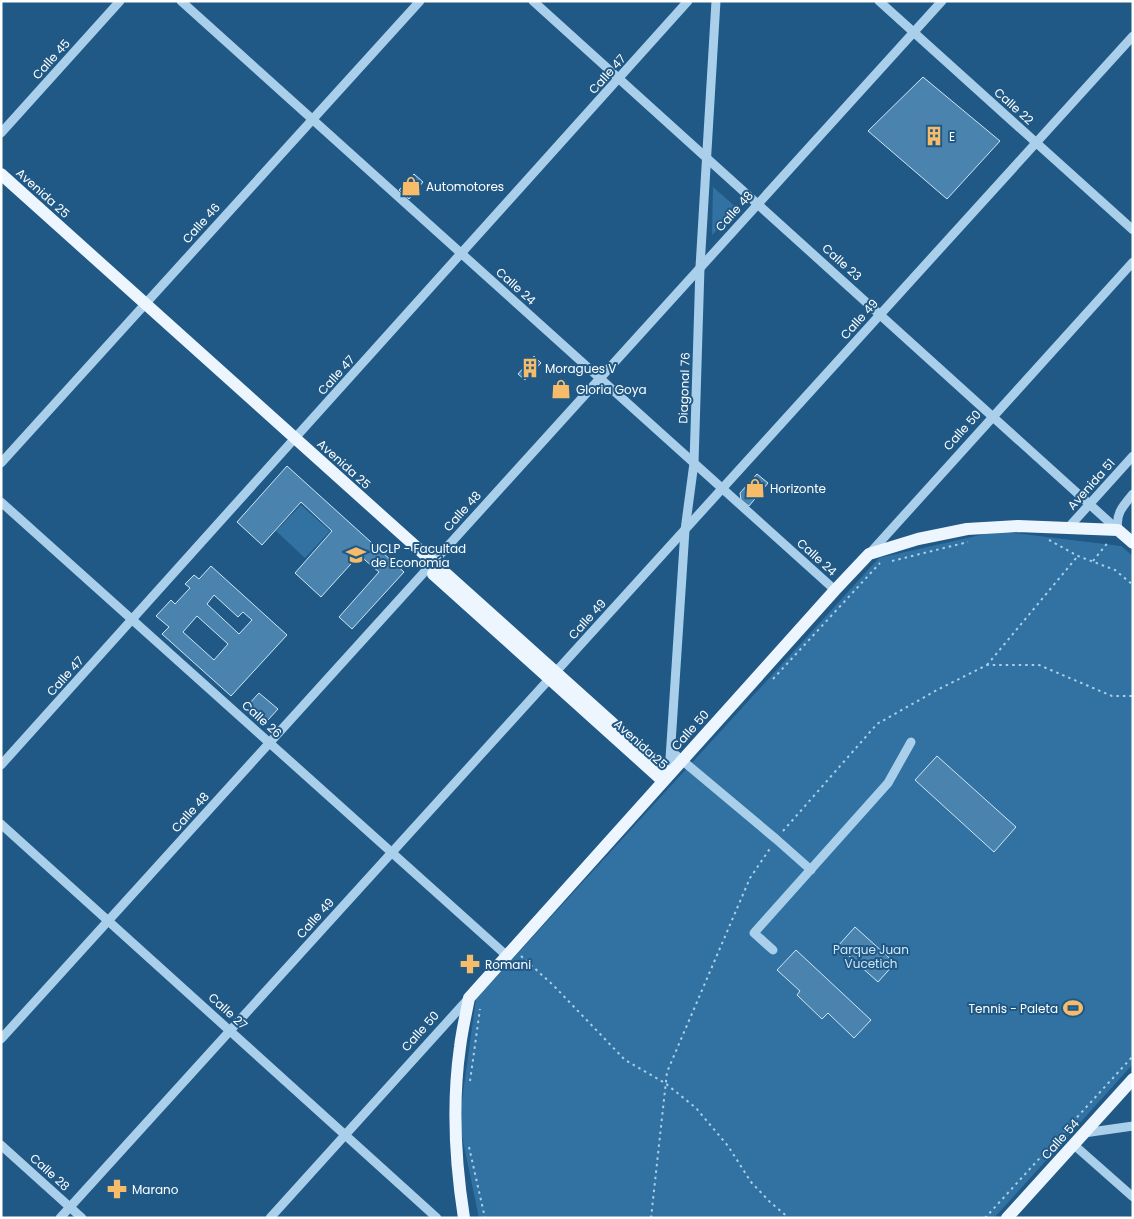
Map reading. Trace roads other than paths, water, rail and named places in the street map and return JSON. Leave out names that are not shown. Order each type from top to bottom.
[{"type":"main road","name":"Avenida 25","points":[[1,174],[143,306],[666,778]]},
{"type":"main road","name":"Avenida 25","points":[[1,183],[143,306]]},
{"type":"main road","points":[[870,554],[918,539],[967,529],[1018,526],[1118,530]]},
{"type":"main road","name":"Calle 23","points":[[1118,530],[1133,543]]},
{"type":"main road","name":"Calle 50","points":[[469,998],[835,590],[870,554]]},
{"type":"main road","points":[[464,1218],[456,1146],[456,1096],[460,1047],[469,998]]},
{"type":"main road","name":"Calle 54","points":[[1007,1218],[1133,1079]]},
{"type":"street","name":"Calle 45","points":[[1,133],[120,1]]},
{"type":"street","name":"Calle 24","points":[[181,1],[835,590]]},
{"type":"street","name":"Calle 46","points":[[1,463],[420,1]]},
{"type":"street","name":"Calle 23","points":[[533,1],[1118,530]]},
{"type":"street","name":"Calle 47","points":[[1,765],[688,1]]},
{"type":"street","name":"Diagonal 76","points":[[666,778],[671,751],[684,530],[694,463],[700,268],[716,1]]},
{"type":"street","name":"Calle 22","points":[[879,1],[1133,230]]},
{"type":"street","name":"Calle 48","points":[[1,1038],[942,1]]},
{"type":"street","name":"Calle 49","points":[[60,1218],[1133,36]]},
{"type":"street","name":"Calle 50","points":[[870,554],[1133,262]]},
{"type":"street","name":"Avenida 51","points":[[1068,528],[1133,456]]},
{"type":"street","points":[[1118,530],[1119,512],[1133,494]]},
{"type":"street","name":"Calle 26","points":[[1,502],[392,853],[509,952]]},
{"type":"street","points":[[773,950],[754,933],[888,783],[911,742]]},
{"type":"street","points":[[671,751],[811,870]]},
{"type":"street","name":"Calle 27","points":[[1,824],[437,1218]]},
{"type":"street","name":"Calle 50","points":[[270,1218],[469,998]]},
{"type":"street","points":[[1083,1133],[1133,1126]]},
{"type":"street","points":[[1074,1144],[1133,1198]]},
{"type":"street","name":"Calle 28","points":[[1,1145],[82,1218]]},
{"type":"place","name":"E","points":[[934,136]]},
{"type":"place","name":"Automotores","points":[[411,186]]},
{"type":"place","name":"Moragues V","points":[[530,368]]},
{"type":"place","name":"Gloria Goya","points":[[561,389]]},
{"type":"place","name":"Horizonte","points":[[755,488]]},
{"type":"place","name":"UCLP - Facultad de Economía","points":[[356,555]]},
{"type":"place","name":"Romani","points":[[470,964]]},
{"type":"place","name":"Tennis - Paleta","points":[[1073,1008]]},
{"type":"place","name":"Marano","points":[[117,1189]]},
{"type":"park label","name":"Parque Juan Vucetich","points":[[871,956]]}]
